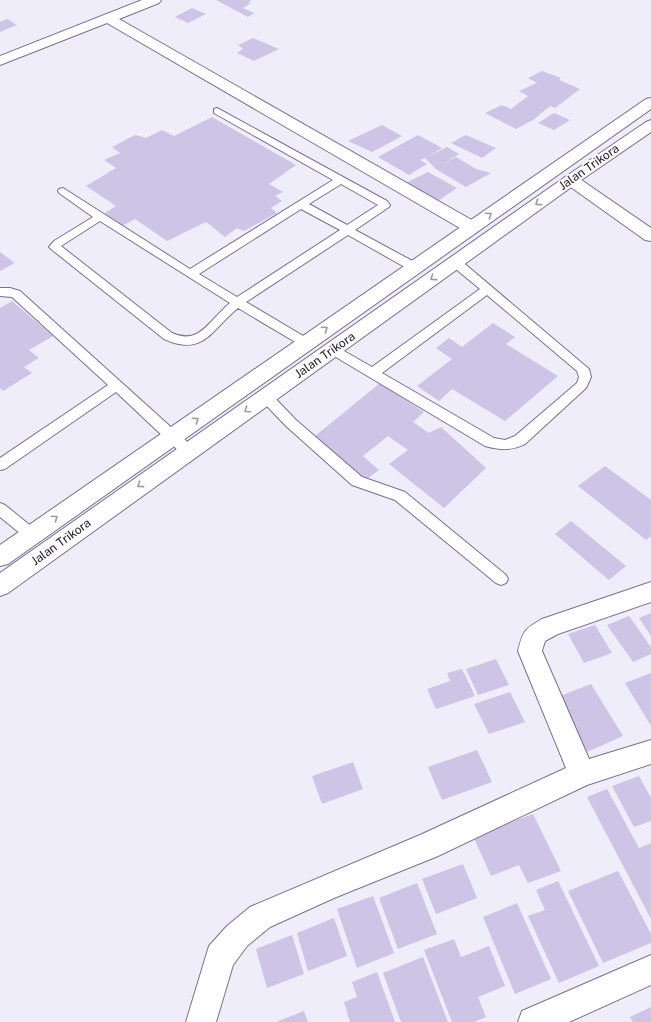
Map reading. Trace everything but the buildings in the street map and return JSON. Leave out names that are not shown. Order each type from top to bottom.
[{"type":"main road","points":[[0,61],[154,0]]},
{"type":"main road","points":[[108,18],[471,227]]},
{"type":"main road","name":"Jalan Trikora","points":[[0,557],[651,102]]},
{"type":"main road","name":"Jalan Trikora","points":[[0,586],[570,180],[651,125]]},
{"type":"main road","points":[[570,180],[651,236]]},
{"type":"main road","points":[[582,774],[530,652],[534,635],[550,626],[651,592]]},
{"type":"main road","points":[[205,1019],[220,957],[237,936],[260,917],[325,888],[428,846],[582,774],[651,752]]},
{"type":"main road","points":[[533,1022],[651,970]]},
{"type":"lane","points":[[100,217],[58,243],[55,247],[168,336],[178,341],[187,343],[197,340],[238,302],[384,207],[385,204],[342,179],[217,111]]},
{"type":"lane","points":[[190,274],[342,179]]},
{"type":"lane","points":[[63,191],[100,217],[190,274],[306,343]]},
{"type":"lane","points":[[301,204],[414,267]]},
{"type":"lane","points":[[333,350],[490,442],[500,446],[510,445],[520,440],[582,385],[585,377],[583,369],[455,262]]},
{"type":"lane","points":[[373,374],[488,289]]},
{"type":"lane","points":[[0,292],[10,292],[16,294],[173,435],[188,451]]},
{"type":"lane","points":[[0,465],[117,385]]},
{"type":"lane","points":[[266,397],[291,423],[357,481],[400,496],[501,579]]},
{"type":"lane","points":[[0,509],[32,534]]}]
